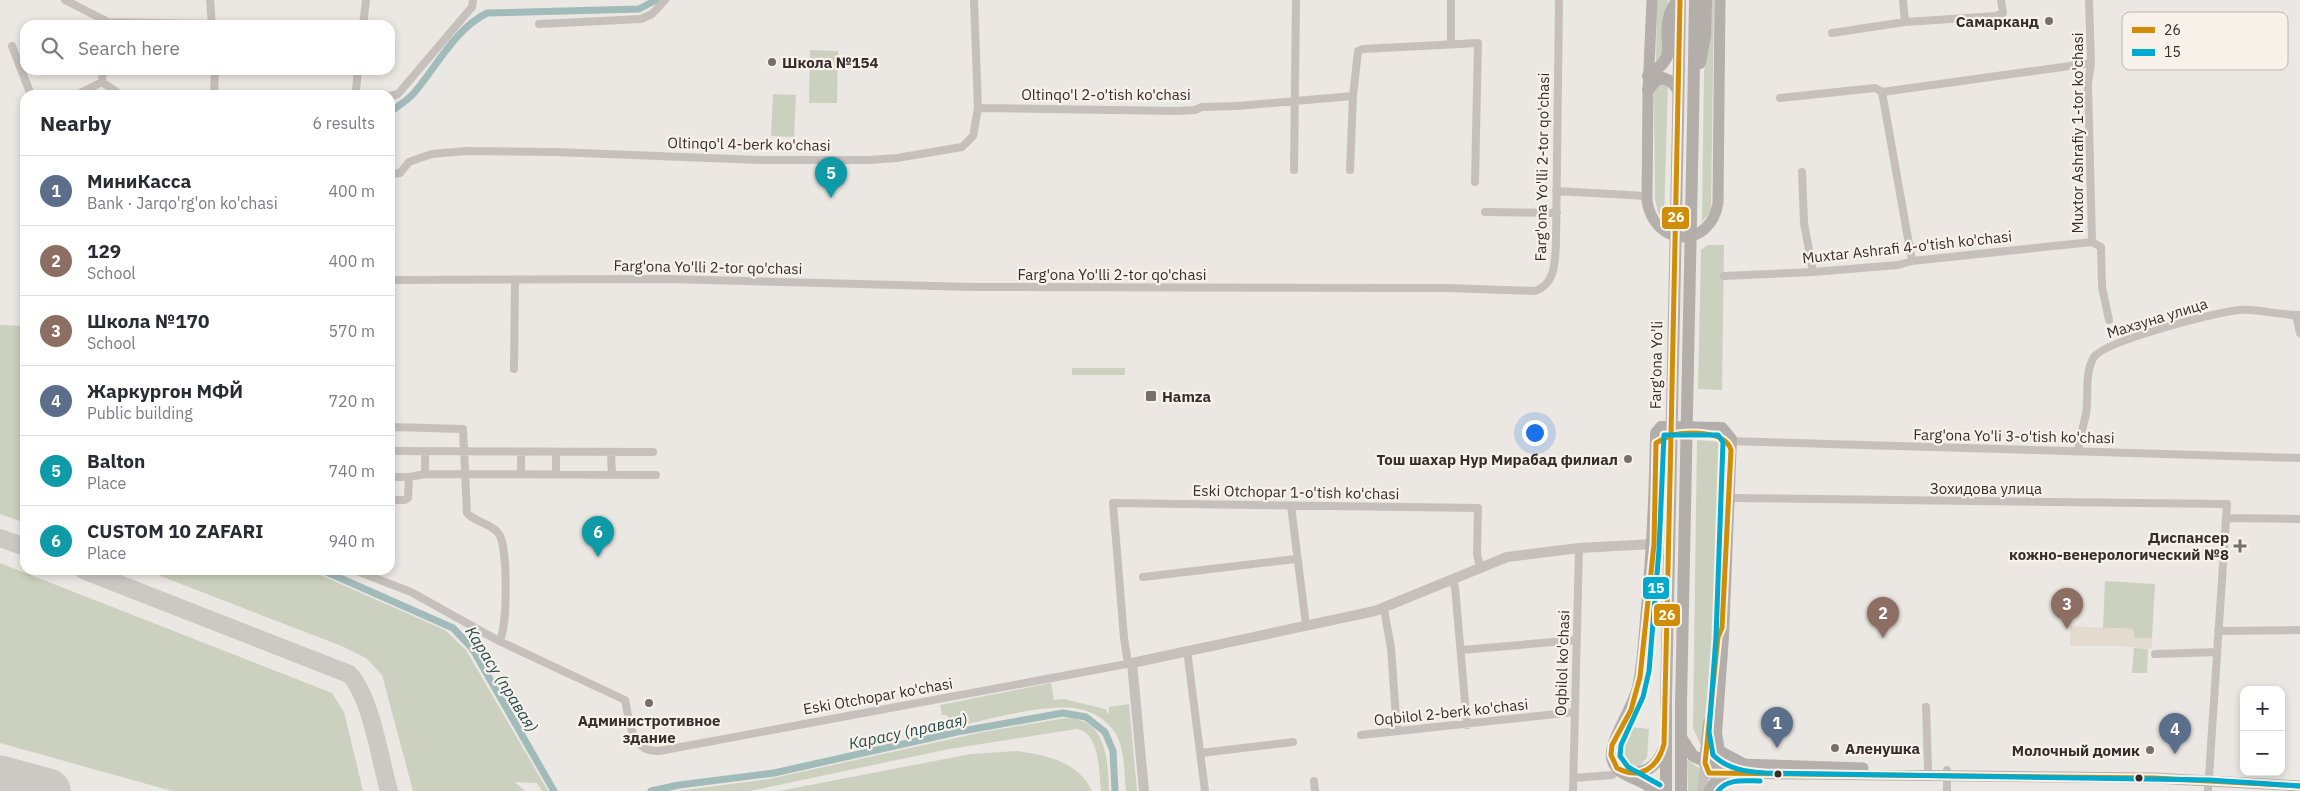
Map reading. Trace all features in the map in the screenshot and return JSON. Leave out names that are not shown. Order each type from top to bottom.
[{"type":"main road","points":[[1647,0],[1646,196],[1653,220],[1664,231],[1673,236],[1684,237],[1699,233],[1708,227],[1716,214],[1718,203],[1720,0]]},
{"type":"main road","points":[[1648,70],[1652,0]]},
{"type":"main road","points":[[1648,70],[1659,68],[1667,57],[1668,18],[1678,0]]},
{"type":"main road","name":"Farg'ona Yo'li","points":[[1666,791],[1665,741],[1678,120],[1678,0]]},
{"type":"main road","points":[[1681,791],[1681,703],[1695,0]]},
{"type":"main road","points":[[1693,94],[1705,36],[1706,0]]},
{"type":"main road","points":[[1648,90],[1656,80],[1663,78],[1670,80],[1678,90]]},
{"type":"main road","points":[[1655,791],[1645,782],[1619,770],[1612,760],[1611,750],[1614,739],[1631,710],[1638,688],[1654,544],[1656,443],[1662,436],[1718,436],[1730,444],[1730,498],[1723,637],[1716,733],[1708,766]]},
{"type":"main road","points":[[1708,766],[1718,637],[1722,628]]},
{"type":"main road","points":[[1716,733],[1719,751],[1745,765]]},
{"type":"main road","points":[[1681,736],[1689,752],[1708,766],[1728,774],[1947,773],[2208,781],[2300,786]]},
{"type":"main road","points":[[1619,770],[1631,772],[1648,770],[1658,760],[1665,741]]},
{"type":"main road","points":[[1708,766],[1745,765],[1928,769],[1947,773]]},
{"type":"main road","points":[[1709,791],[1714,783],[1728,774]]},
{"type":"main road","points":[[2208,781],[2300,779]]},
{"type":"street","points":[[65,0],[101,20]]},
{"type":"street","points":[[210,0],[212,20]]},
{"type":"street","points":[[364,20],[366,0]]},
{"type":"street","points":[[395,95],[398,94],[472,7],[473,0]]},
{"type":"street","points":[[539,24],[641,19],[652,14],[665,0]]},
{"type":"street","name":"Oltinqo'l 4-berk ko'chasi","points":[[395,174],[400,173],[409,162],[432,154],[466,151],[555,152],[760,160],[869,160],[897,158],[962,147],[972,136],[978,108],[974,0]]},
{"type":"street","points":[[1294,170],[1296,0]]},
{"type":"street","points":[[1451,0],[1451,44]]},
{"type":"street","name":"Farg'ona Yo'lli 2-tor qo'chasi","points":[[395,280],[667,279],[973,287],[1146,289],[1448,288],[1531,292],[1541,288],[1552,276],[1558,213],[1556,191],[1559,0]]},
{"type":"street","points":[[1903,0],[1905,22]]},
{"type":"street","points":[[1832,33],[1905,22],[1996,16],[2002,13],[2001,0]]},
{"type":"street","name":"Muxtor Ashrafiy 1-tor ko'chasi","points":[[2089,0],[2091,63],[2088,84],[2092,242],[2101,247],[2102,287],[2109,320]]},
{"type":"street","points":[[1350,170],[1353,96],[1358,51],[1363,49],[1478,43],[1476,182]]},
{"type":"street","points":[[12,46],[20,67]]},
{"type":"street","points":[[1780,98],[1875,88],[1882,92],[2091,63]]},
{"type":"street","points":[[23,75],[29,90]]},
{"type":"street","points":[[102,82],[103,75]]},
{"type":"street","points":[[214,90],[215,75]]},
{"type":"street","points":[[356,90],[358,75]]},
{"type":"street","points":[[86,90],[102,82]]},
{"type":"street","points":[[102,82],[114,90]]},
{"type":"street","points":[[1882,92],[1912,261]]},
{"type":"street","name":"Oltinqo'l 2-o'tish ko'chasi","points":[[978,108],[1176,111],[1353,96]]},
{"type":"street","points":[[1802,172],[1804,223],[1813,272]]},
{"type":"street","points":[[1556,191],[1646,196]]},
{"type":"street","points":[[1486,212],[1558,213]]},
{"type":"street","name":"Muxtar Ashrafi 4-o'tish ko'chasi","points":[[1724,276],[1813,272],[1898,265],[1912,261],[2092,242]]},
{"type":"street","points":[[514,369],[515,280]]},
{"type":"street","name":"Махзуна улица","points":[[2078,451],[2086,412],[2090,367],[2094,358],[2103,349],[2154,331],[2228,312],[2249,310],[2298,315],[2300,333]]},
{"type":"street","points":[[395,427],[463,430],[466,513],[493,528],[503,544],[504,628],[499,642]]},
{"type":"street","name":"Farg'ona Yo'li 3-o'tish ko'chasi","points":[[1730,444],[2078,451],[2300,458]]},
{"type":"street","points":[[395,451],[653,452]]},
{"type":"street","points":[[425,451],[425,474]]},
{"type":"street","points":[[521,452],[521,474]]},
{"type":"street","points":[[556,452],[556,474]]},
{"type":"street","points":[[611,452],[612,474]]},
{"type":"street","points":[[395,477],[425,474],[656,474]]},
{"type":"street","points":[[395,500],[405,500],[408,498],[410,477]]},
{"type":"street","name":"Зохидова улица","points":[[1730,498],[2227,504],[2226,518]]},
{"type":"street","name":"Eski Otchopar 1-o'tish ko'chasi","points":[[1130,663],[1124,638],[1113,503],[1478,508],[1477,554],[1480,568]]},
{"type":"street","points":[[1290,506],[1306,625]]},
{"type":"street","points":[[2208,781],[2226,518],[2300,519]]},
{"type":"street","name":"Eski Otchopar ko'chasi","points":[[367,575],[411,592],[499,642],[625,700],[636,742],[644,748],[656,751],[1130,663],[1384,609],[1480,568],[1515,556],[1579,548],[1654,544]]},
{"type":"street","name":"Oqbilol ko'chasi","points":[[1572,791],[1574,778],[1579,548]]},
{"type":"street","points":[[1143,577],[1296,559]]},
{"type":"street","points":[[1452,580],[1455,587],[1467,725]]},
{"type":"street","points":[[1384,609],[1391,648],[1398,731]]},
{"type":"street","points":[[2218,631],[2300,630]]},
{"type":"street","points":[[1461,650],[1577,640]]},
{"type":"street","points":[[1187,650],[1201,753],[1204,791]]},
{"type":"street","points":[[2155,654],[2217,652]]},
{"type":"street","points":[[1130,663],[1144,791]]},
{"type":"street","points":[[1926,707],[1928,769]]},
{"type":"street","name":"Oqbilol 2-berk ko'chasi","points":[[1361,735],[1574,712]]},
{"type":"street","points":[[1201,753],[1293,742]]},
{"type":"street","points":[[1702,791],[1708,766]]},
{"type":"street","points":[[1708,766],[1709,791]]},
{"type":"street","points":[[1574,778],[1612,775],[1619,770]]},
{"type":"street","points":[[1947,773],[1947,791]]},
{"type":"street","points":[[1314,780],[1316,791]]},
{"type":"green space","points":[[1657,0],[1668,0],[1665,48],[1656,64]]},
{"type":"green space","points":[[1711,0],[1714,0],[1711,205],[1710,212],[1702,222],[1704,71],[1709,48]]},
{"type":"green space","points":[[810,50],[838,51],[837,103],[809,103]]},
{"type":"green space","points":[[1668,83],[1664,219],[1658,212],[1655,199],[1654,88],[1655,85]]},
{"type":"green space","points":[[773,94],[796,95],[794,137],[771,136]]},
{"type":"green space","points":[[1708,245],[1724,245],[1722,390],[1698,389],[1701,250]]},
{"type":"green space","points":[[0,325],[20,326],[20,521],[0,514]]},
{"type":"green space","points":[[1072,368],[1125,368],[1125,375],[1072,375]]},
{"type":"green space","points":[[1697,440],[1721,442],[1723,449],[1716,615],[1702,748],[1693,728]]},
{"type":"green space","points":[[0,563],[20,571],[20,575],[31,575],[332,693],[344,712],[363,791],[172,791],[0,743]]},
{"type":"green space","points":[[158,575],[320,575],[445,630],[466,650],[548,791],[542,791],[537,783],[515,782],[525,791],[413,791],[382,675],[366,658],[344,647]]},
{"type":"green space","points":[[2105,581],[2155,584],[2152,638],[2134,638],[2133,629],[2103,628]]},
{"type":"green space","points":[[2134,648],[2148,649],[2147,673],[2132,673]]},
{"type":"green space","points":[[1051,683],[1054,700],[1064,699],[1105,709],[1109,714],[1109,707],[1129,704],[1137,791],[1126,791],[1122,750],[1115,733],[1102,719],[1085,710],[1049,708],[1031,710],[943,730],[942,726],[949,724],[947,715],[942,715],[940,705]]},
{"type":"green space","points":[[1066,718],[1080,720],[1090,725],[1097,733],[1106,755],[1109,791],[1101,791],[1097,754],[1090,737],[1076,729],[949,749],[750,791],[678,791],[769,779],[983,732]]},
{"type":"green space","points":[[1630,727],[1649,729],[1647,757],[1639,767],[1627,767],[1619,761],[1617,751]]},
{"type":"green space","points":[[1017,751],[1050,758],[1070,767],[1079,773],[1092,791],[779,791],[971,754]]},
{"type":"green space","points":[[1687,760],[1699,768],[1698,791],[1688,791]]},
{"type":"shaded area","points":[[2070,626],[2133,629],[2134,638],[2152,638],[2152,649],[2119,646],[2070,646]]},
{"type":"waterway","name":"Карасу (правая)","points":[[395,109],[414,93],[465,28],[487,13],[639,9],[656,0]]},
{"type":"waterway","name":"Карасу (правая)","points":[[333,575],[453,628],[472,648],[554,791]]},
{"type":"waterway","name":"Карасу (правая)","points":[[651,791],[679,785],[774,773],[957,732],[1063,713],[1086,717],[1105,732],[1113,751],[1115,791]]},
{"type":"taxiway","points":[[0,538],[20,545]]},
{"type":"taxiway","points":[[96,575],[349,674],[357,684],[369,713],[389,791]]},
{"type":"runway","points":[[0,778],[48,791]]},
{"type":"transit line","name":"26","points":[[1671,435],[1680,0]]},
{"type":"transit line","name":"26","points":[[1671,435],[1687,433],[1706,434],[1722,439],[1731,450],[1722,628],[1718,637],[1705,763],[1709,773],[2154,778],[2300,786]]},
{"type":"transit line","name":"15","points":[[1660,785],[1628,767],[1620,756],[1621,745],[1643,697],[1649,671],[1659,550],[1664,435],[1718,435],[1723,442],[1716,637],[1709,732],[1713,755],[1724,764],[1744,771],[1766,773],[2209,780],[2300,786]]},
{"type":"transit line","name":"26","points":[[1671,435],[1664,744],[1658,759],[1653,765],[1641,772],[1634,773],[1617,768],[1611,755],[1612,745],[1631,710],[1640,677],[1654,544],[1656,443],[1671,435]]},
{"type":"transit line","name":"15","points":[[1718,791],[1732,782],[1760,781]]},
{"type":"place","name":"Самарканд","points":[[2049,21]]},
{"type":"place","name":"Школа №154","points":[[772,62]]},
{"type":"place","name":"Balton","points":[[831,198]]},
{"type":"place","name":"Hamza","points":[[1151,396]]},
{"type":"place","name":"Тош шахар Нур Мирабад филиал","points":[[1628,459]]},
{"type":"place","name":"Диспансер кожно-венерологический №8","points":[[2240,546]]},
{"type":"place","name":"CUSTOM 10 ZAFARI","points":[[598,557]]},
{"type":"place","name":"Школа №170","points":[[2067,629]]},
{"type":"place","name":"129","points":[[1883,638]]},
{"type":"place","name":"Администротивное здание","points":[[649,703]]},
{"type":"place","name":"МиниКасса","points":[[1777,748]]},
{"type":"place","name":"Аленушка","points":[[1835,748]]},
{"type":"place","name":"Молочный домик","points":[[2150,750]]},
{"type":"place","name":"Жаркургон МФЙ","points":[[2175,754]]}]
